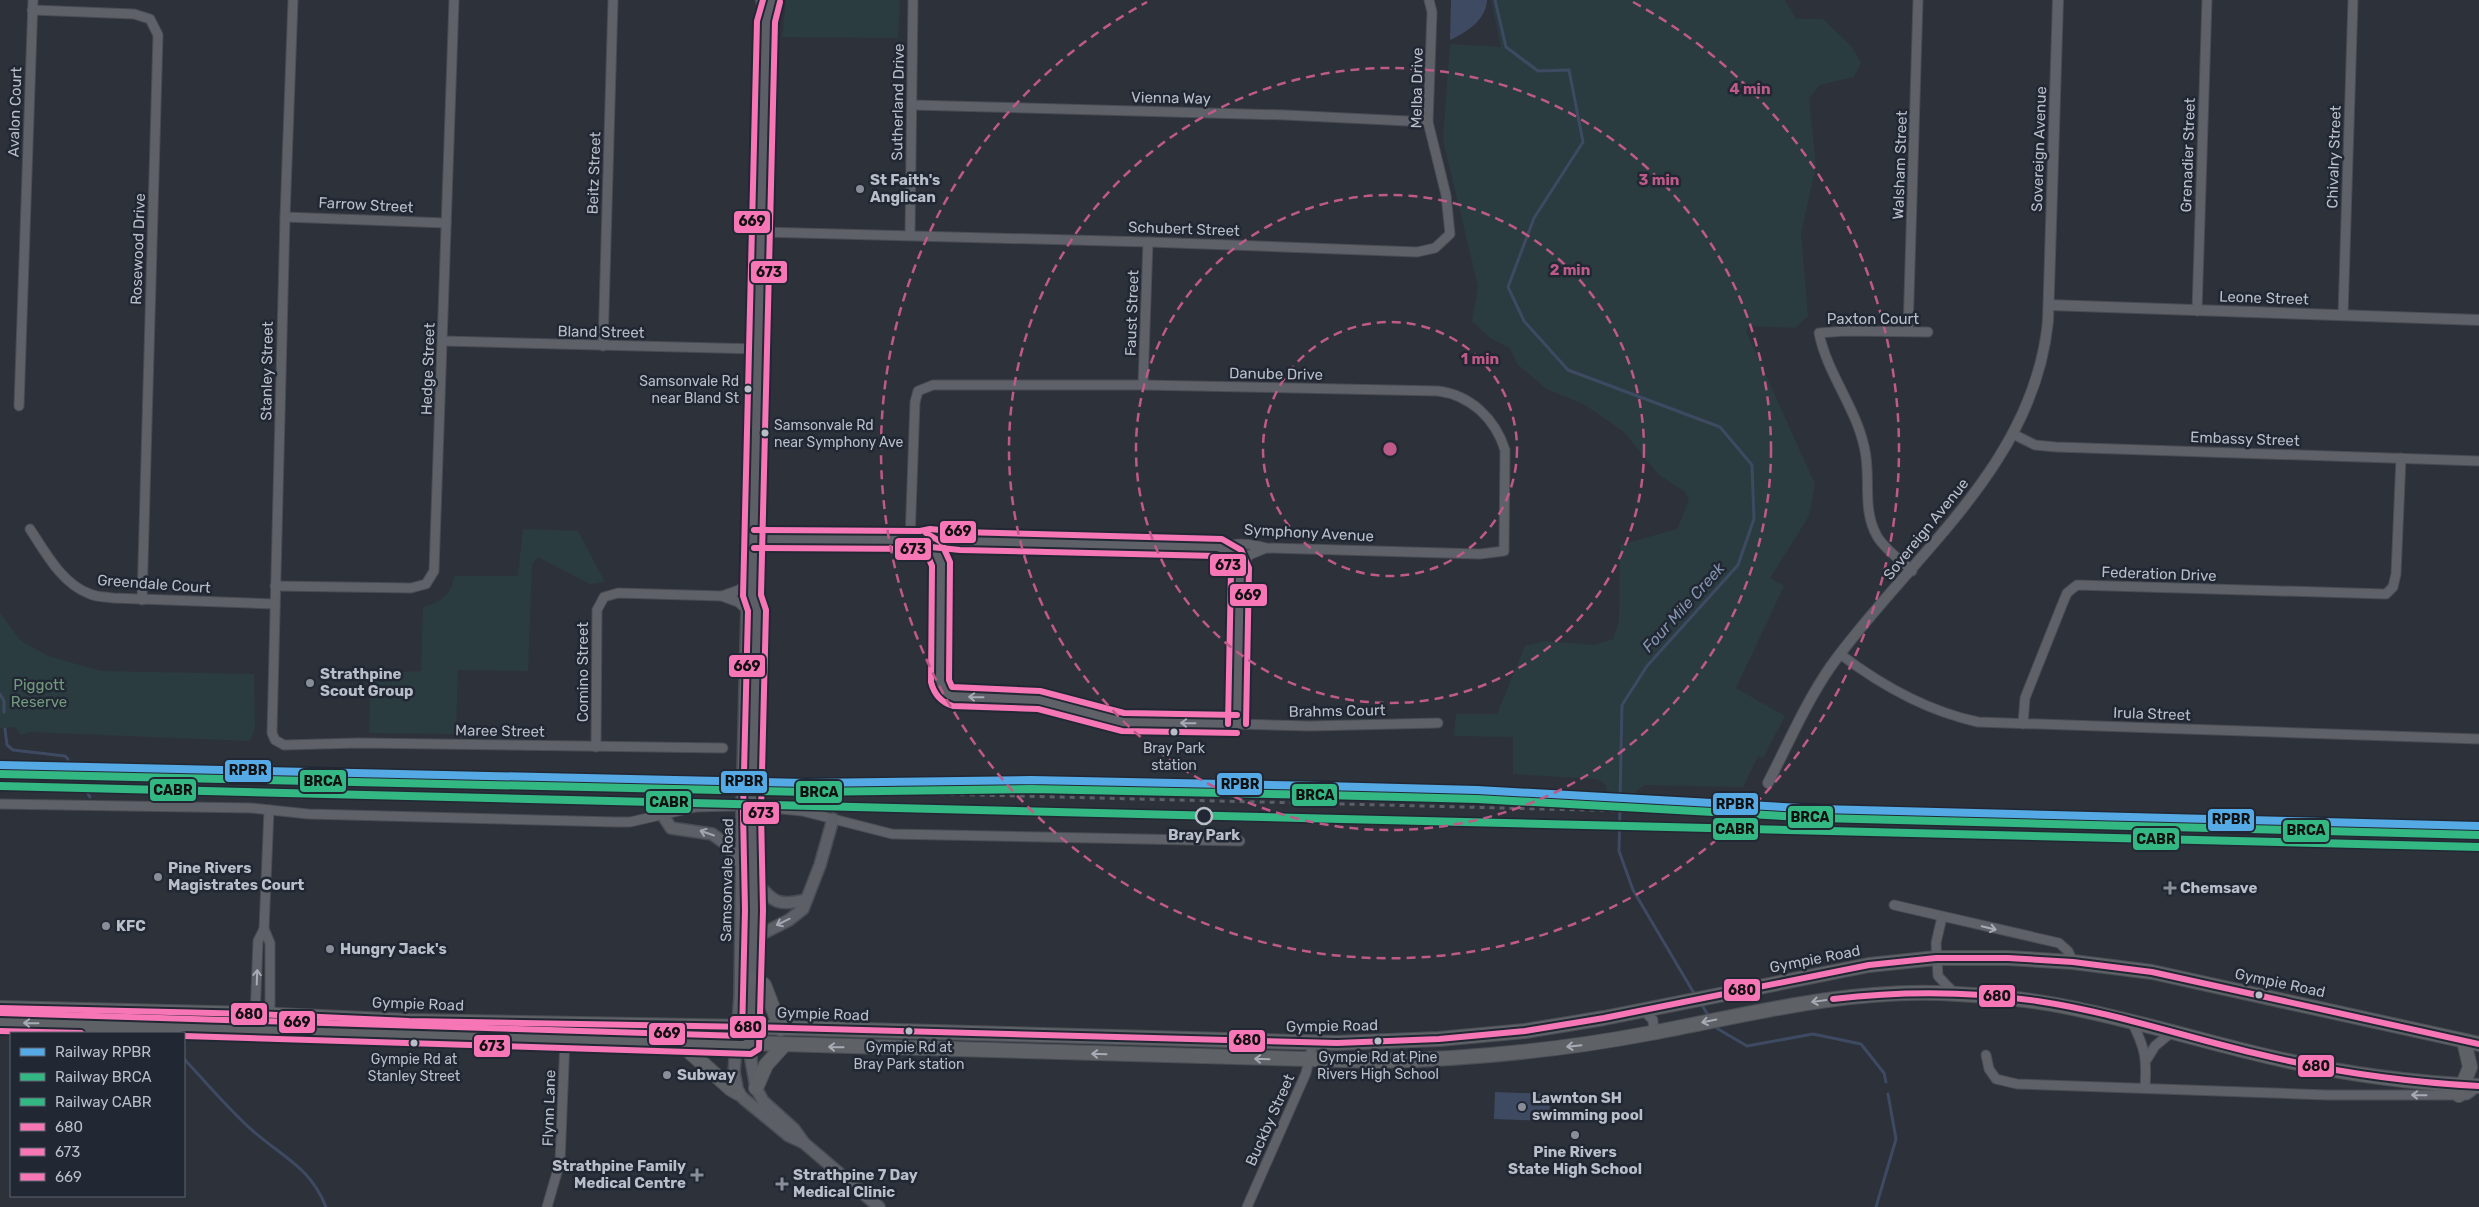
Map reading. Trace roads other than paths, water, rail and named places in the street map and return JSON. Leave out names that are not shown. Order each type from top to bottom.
[{"type":"highway","name":"Gympie Road","points":[[0,1008],[1312,1043],[1388,1042],[1496,1034],[1564,1025],[1841,970],[1936,958],[2008,958],[2074,962],[2164,974],[2479,1044]]},
{"type":"highway","points":[[753,978],[764,985],[781,1029]]},
{"type":"highway","name":"Gympie Road","points":[[0,1022],[1310,1061],[1413,1060],[1496,1055],[1582,1046],[1728,1017],[1847,997],[1955,994],[2040,1002],[2315,1066],[2461,1090],[2479,1086]]},
{"type":"highway","points":[[2461,1090],[2470,1067],[2464,1041]]},
{"type":"highway","points":[[685,1042],[692,1053],[731,1089],[738,1093]]},
{"type":"highway","points":[[756,1088],[766,1065],[784,1045]]},
{"type":"main road","name":"Samsonvale Road","points":[[738,1093],[734,1072],[737,1044],[745,1027],[753,978],[754,938],[754,880],[748,809],[747,610],[752,596],[754,539],[766,21],[762,0]]},
{"type":"main road","name":"Samsonvale Road","points":[[766,21],[772,0]]},
{"type":"main road","name":"Samsonvale Road","points":[[748,771],[758,610],[752,596]]},
{"type":"main road","name":"Samsonvale Road","points":[[748,809],[742,865],[745,1027],[751,1044],[751,1069],[756,1088]]},
{"type":"main road","points":[[662,814],[671,828],[705,832],[720,839],[742,865]]},
{"type":"main road","points":[[754,938],[796,915],[803,909],[820,865],[833,819]]},
{"type":"main road","points":[[754,880],[770,898],[782,904],[805,900]]},
{"type":"main road","points":[[756,1088],[763,1102],[794,1130],[804,1143],[879,1207]]},
{"type":"main road","points":[[738,1093],[789,1136],[804,1143]]},
{"type":"street","name":"Avalon Court","points":[[19,406],[33,0]]},
{"type":"street","name":"Stanley Street","points":[[276,742],[272,733],[275,586],[293,0]]},
{"type":"street","name":"Hedge Street","points":[[275,586],[411,588],[426,584],[434,571],[454,0]]},
{"type":"street","name":"Beitz Street","points":[[603,346],[613,0]]},
{"type":"street","name":"Sutherland Drive","points":[[910,235],[913,0]]},
{"type":"street","name":"Melba Drive","points":[[1429,0],[1432,12],[1428,122],[1446,195],[1450,234]]},
{"type":"street","name":"Walsham Street","points":[[1908,331],[1918,0]]},
{"type":"street","name":"Sovereign Avenue","points":[[1768,783],[1822,681],[1840,654],[1912,571],[1978,490],[2013,434],[2025,407],[2043,353],[2049,306],[2058,0]]},
{"type":"street","name":"Grenadier Street","points":[[2197,310],[2207,0]]},
{"type":"street","name":"Chivalry Street","points":[[2343,315],[2353,0]]},
{"type":"street","name":"Rosewood Drive","points":[[32,10],[134,14],[150,19],[158,35],[142,600]]},
{"type":"street","name":"Vienna Way","points":[[912,105],[1285,115],[1428,122]]},
{"type":"street","name":"Farrow Street","points":[[285,217],[446,223]]},
{"type":"street","points":[[761,232],[910,235]]},
{"type":"street","name":"Schubert Street","points":[[910,235],[1418,252],[1435,248],[1450,234]]},
{"type":"street","name":"Faust Street","points":[[1143,385],[1148,242]]},
{"type":"street","name":"Leone Street","points":[[2049,306],[2479,320]]},
{"type":"street","name":"Paxton Court","points":[[1912,571],[1878,537],[1869,518],[1864,446],[1856,421],[1823,353],[1819,333],[1844,331],[1928,332]]},
{"type":"street","name":"Bland Street","points":[[443,341],[758,349]]},
{"type":"street","name":"Danube Drive","points":[[910,540],[915,402],[918,391],[933,385],[1143,385],[1438,391],[1454,393],[1470,400],[1500,436],[1505,450],[1504,551]]},
{"type":"street","name":"Embassy Street","points":[[2013,434],[2030,443],[2043,446],[2479,461]]},
{"type":"street","name":"Federation Drive","points":[[2023,724],[2025,698],[2067,593],[2077,585],[2373,595],[2394,593],[2401,458]]},
{"type":"street","name":"Greendale Court","points":[[30,529],[54,566],[68,580],[89,594],[142,600],[275,604]]},
{"type":"street","name":"Symphony Avenue","points":[[754,539],[921,540],[951,538],[960,541],[1219,547],[1228,544],[1257,545],[1266,548],[1480,554],[1504,551]]},
{"type":"street","points":[[921,540],[934,548],[941,564]]},
{"type":"street","points":[[960,541],[948,548],[941,564],[940,681],[941,689],[946,694],[953,697],[1039,700],[1123,722],[1237,724],[1240,569],[1234,556],[1219,547]]},
{"type":"street","points":[[1240,569],[1249,554],[1266,548]]},
{"type":"street","name":"Comino Street","points":[[722,596],[739,590],[753,577]]},
{"type":"street","name":"Comino Street","points":[[596,746],[597,610],[604,597],[618,593],[722,596],[735,600],[747,610]]},
{"type":"street","name":"Irula Street","points":[[1840,654],[1902,694],[1936,711],[1978,722],[2479,739]]},
{"type":"street","name":"Brahms Court","points":[[1237,724],[1310,726],[1438,723]]},
{"type":"street","name":"Maree Street","points":[[276,742],[284,745],[359,743],[723,748]]},
{"type":"street","points":[[0,804],[165,806],[269,810],[308,814],[615,822],[630,822],[696,807],[790,809],[878,832],[909,835],[1240,841]]},
{"type":"street","points":[[255,1030],[258,941],[264,929],[269,810]]},
{"type":"street","points":[[1894,905],[2059,943],[2068,950],[2074,962]]},
{"type":"street","points":[[1942,917],[1936,943],[1939,979],[1955,994]]},
{"type":"street","points":[[264,929],[270,943],[270,1030]]},
{"type":"street","points":[[1643,1010],[1653,1020],[1654,1033]]},
{"type":"street","points":[[2132,1022],[2142,1041],[2147,1059],[2145,1088]]},
{"type":"street","points":[[2147,1059],[2155,1046],[2172,1032]]},
{"type":"street","name":"Flynn Lane","points":[[546,1207],[560,1162],[565,1039]]},
{"type":"street","name":"Buckby Street","points":[[1246,1207],[1310,1061],[1312,1043]]},
{"type":"street","name":"Gympie Road","points":[[1986,1055],[1986,1062],[1991,1074],[2002,1081],[2017,1084],[2380,1096],[2461,1090]]},
{"type":"water","points":[[1451,0],[1487,0],[1486,7],[1479,19],[1469,29],[1450,40]]},
{"type":"water","name":"Lawnton SH swimming pool","points":[[1495,1092],[1550,1094],[1549,1121],[1494,1119]]},
{"type":"waterway","name":"Four Mile Creek","points":[[1495,0],[1506,47],[1538,71],[1569,70],[1583,142],[1534,218],[1508,287],[1524,321],[1568,370],[1720,427],[1752,465],[1754,519],[1738,565],[1647,666],[1622,705],[1619,851],[1633,890],[1695,995]]},
{"type":"waterway","points":[[0,694],[4,701],[4,712]]},
{"type":"waterway","points":[[5,729],[7,745],[13,750],[65,756],[68,759]]},
{"type":"waterway","points":[[85,789],[90,797]]},
{"type":"waterway","name":"Four Mile Creek","points":[[1700,1002],[1710,1018]]},
{"type":"waterway","name":"Four Mile Creek","points":[[1715,1025],[1718,1029],[1747,1046],[1813,1034],[1861,1044],[1884,1073],[1886,1082]]},
{"type":"waterway","points":[[185,1060],[244,1123],[304,1172],[320,1193],[326,1207]]},
{"type":"waterway","name":"Four Mile Creek","points":[[1876,1207],[1896,1139],[1888,1094]]},
{"type":"railway","points":[[0,771],[2479,832]]},
{"type":"rail line","name":"RPBR","points":[[0,765],[806,783],[1031,780],[1324,786],[1477,790],[1820,809],[2479,826]]},
{"type":"rail line","name":"BRCA","points":[[0,774],[806,792],[1031,789],[1324,795],[1477,799],[1820,818],[2479,835]]},
{"type":"rail line","name":"CABR","points":[[0,786],[2479,847]]},
{"type":"place","name":"St Faith's Anglican","points":[[860,189]]},
{"type":"place","name":"Samsonvale Rd near Bland St","points":[[748,389]]},
{"type":"place","name":"Samsonvale Rd near Symphony Ave","points":[[765,433]]},
{"type":"place","name":"Strathpine Scout Group","points":[[310,683]]},
{"type":"place","name":"Bray Park station","points":[[1174,732]]},
{"type":"place","name":"Bray Park","points":[[1204,816]]},
{"type":"place","name":"Pine Rivers Magistrates Court","points":[[158,877]]},
{"type":"place","name":"Chemsave","points":[[2170,888]]},
{"type":"place","name":"KFC","points":[[106,926]]},
{"type":"place","name":"Hungry Jack's","points":[[330,949]]},
{"type":"place","name":"Gympie Rd at Bray Park station","points":[[909,1031]]},
{"type":"place","name":"Gympie Rd at Pine Rivers High School","points":[[1378,1041]]},
{"type":"place","name":"Gympie Rd at Stanley Street","points":[[414,1043]]},
{"type":"place","name":"Subway","points":[[667,1075]]},
{"type":"place","name":"Lawnton SH swimming pool","points":[[1522,1107]]},
{"type":"place","name":"Pine Rivers State High School","points":[[1575,1135]]},
{"type":"place","name":"Strathpine Family Medical Centre","points":[[697,1175]]},
{"type":"place","name":"Strathpine 7 Day Medical Clinic","points":[[782,1184]]},
{"type":"park label","name":"Piggott Reserve","points":[[39,694]]}]
